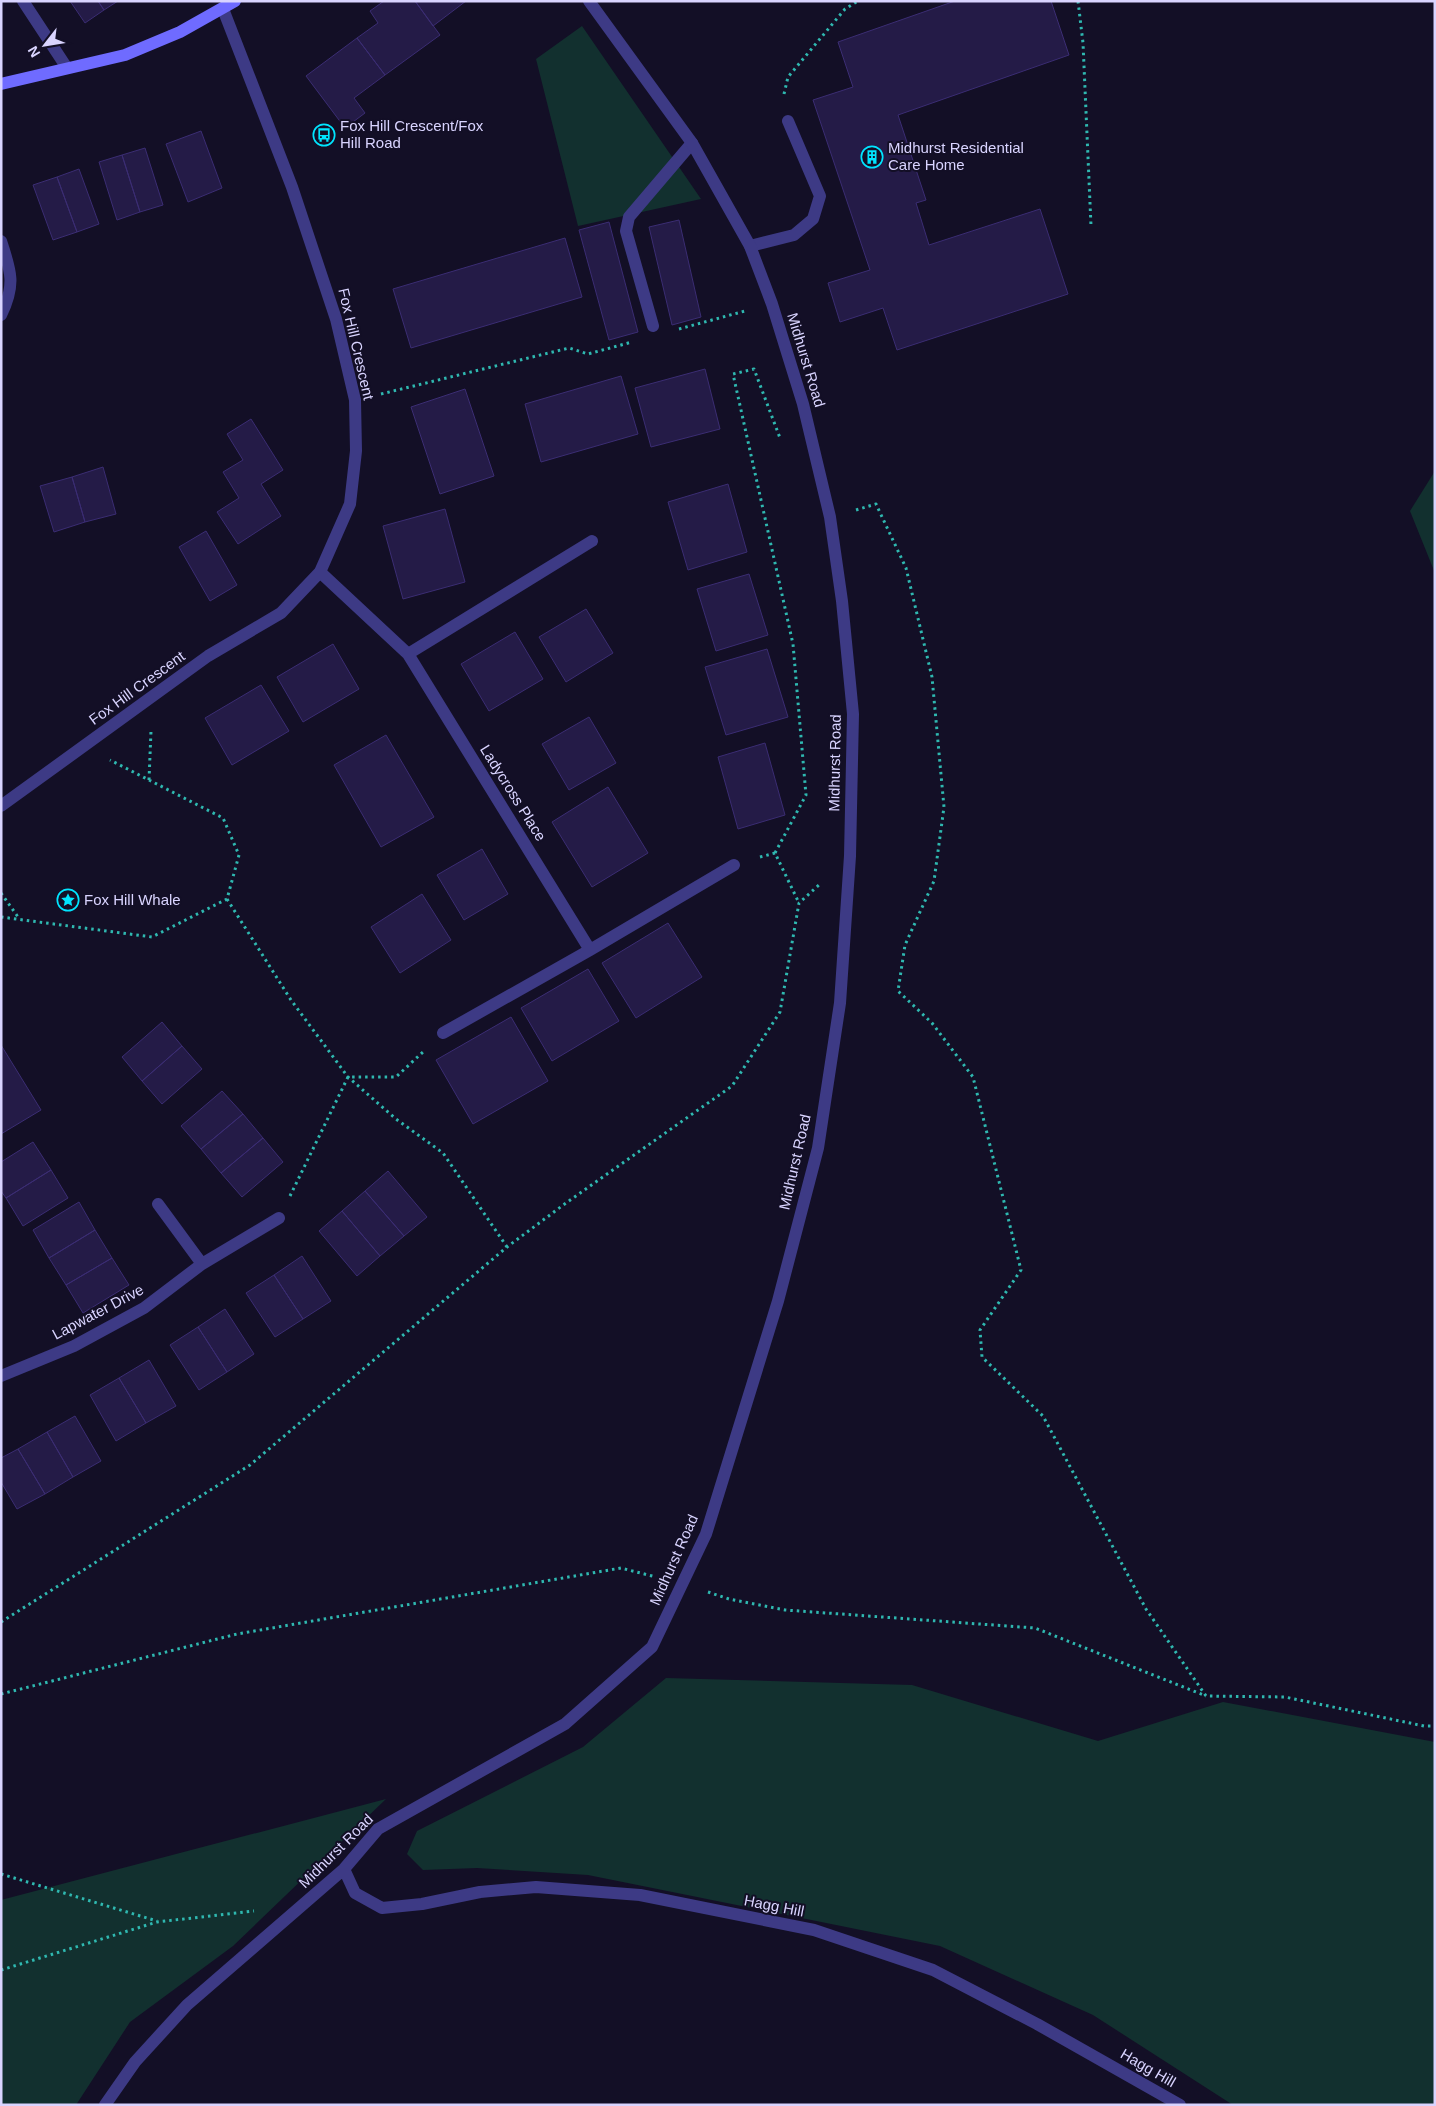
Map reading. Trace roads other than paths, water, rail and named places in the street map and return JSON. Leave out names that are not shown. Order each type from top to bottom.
[{"type":"street","points":[[22,1],[67,68]]},
{"type":"street","points":[[1,84],[125,55],[180,32],[234,1]]},
{"type":"street","name":"Midhurst Road","points":[[105,2105],[135,2062],[187,2005],[344,1869],[378,1829],[565,1724],[652,1647],[706,1534],[778,1301],[818,1148],[840,1003],[850,856],[853,714],[842,600],[830,517],[803,404],[772,304],[750,246],[692,143],[589,1]]},
{"type":"street","name":"Fox Hill Crescent","points":[[1,806],[208,656],[281,613],[320,572],[350,504],[356,451],[355,400],[336,319],[292,186],[223,9]]},
{"type":"street","points":[[750,246],[794,235],[813,219],[820,196],[788,122]]},
{"type":"street","points":[[653,326],[626,231],[629,217],[692,143]]},
{"type":"street","points":[[1,241],[11,270],[10,298],[1,315]]},
{"type":"street","points":[[408,654],[592,542]]},
{"type":"street","name":"Ladycross Place","points":[[320,572],[408,654],[590,950]]},
{"type":"street","points":[[443,1033],[590,950],[734,865]]},
{"type":"street","points":[[158,1204],[202,1264]]},
{"type":"street","name":"Lapwater Drive","points":[[1,1376],[74,1346],[144,1308],[202,1264],[279,1218]]},
{"type":"street","name":"Hagg Hill","points":[[344,1869],[355,1893],[382,1908],[422,1904],[480,1892],[536,1887],[640,1895],[814,1930],[933,1970],[1038,2024],[1180,2105]]},
{"type":"place","name":"Fox Hill Crescent/Fox Hill Road","points":[[324,135]]},
{"type":"place","name":"Midhurst Residential Care Home","points":[[872,157]]},
{"type":"place","name":"Fox Hill Whale","points":[[68,900]]}]
